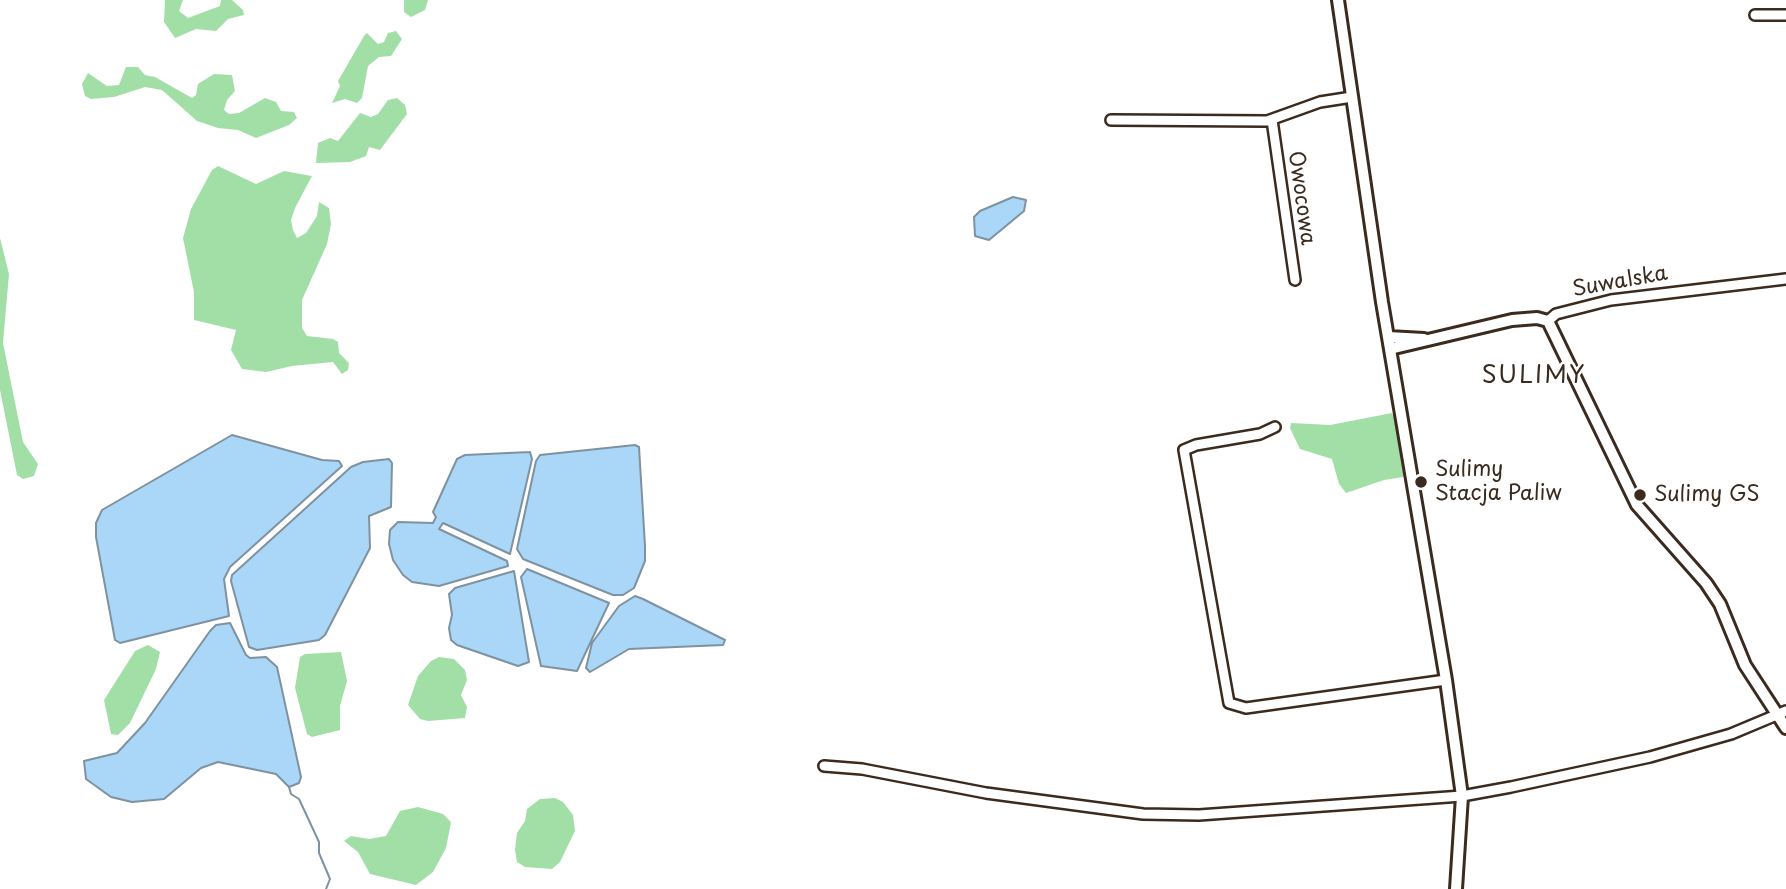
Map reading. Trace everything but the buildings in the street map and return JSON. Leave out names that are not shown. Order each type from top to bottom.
[{"type":"street","points":[[1338,0],[1388,337],[1447,680],[1462,796],[1456,889]]},
{"type":"street","points":[[1755,15],[1786,15]]},
{"type":"street","points":[[1111,120],[1272,120],[1320,102],[1352,97]]},
{"type":"street","name":"Owocowa","points":[[1272,120],[1295,280]]},
{"type":"street","name":"Suwalska","points":[[1390,349],[1524,318],[1548,321],[1556,314],[1611,300],[1786,279]]},
{"type":"street","points":[[1548,321],[1631,495],[1651,523],[1713,594],[1745,665],[1782,712],[1786,728]]},
{"type":"street","name":"Suwalska","points":[[1388,337],[1424,339]]},
{"type":"street","points":[[1275,427],[1260,434],[1196,445],[1184,450],[1229,702],[1246,708],[1447,680]]},
{"type":"street","points":[[824,766],[862,769],[1024,799],[1153,815],[1199,815],[1462,796],[1650,757],[1731,734],[1782,712]]},
{"type":"green space","points":[[165,0],[183,0],[179,11],[188,18],[220,6],[221,0],[232,0],[243,10],[244,15],[228,19],[216,31],[196,29],[175,38],[164,22]]},
{"type":"green space","points":[[404,0],[428,0],[425,10],[411,17],[404,12]]},
{"type":"green space","points":[[396,31],[402,39],[391,56],[379,57],[368,66],[362,98],[357,103],[345,99],[332,103],[340,86],[338,81],[364,36],[367,33],[378,44],[384,42],[388,33]]},
{"type":"green space","points":[[126,67],[138,67],[145,75],[155,77],[192,98],[196,95],[198,84],[214,74],[232,75],[235,91],[227,100],[224,110],[229,114],[239,113],[265,98],[276,102],[281,111],[294,112],[297,118],[289,125],[256,138],[238,130],[218,128],[197,121],[162,90],[145,87],[114,97],[91,99],[85,96],[82,84],[88,73],[107,86],[119,85]]},
{"type":"green space","points":[[397,98],[405,105],[407,114],[380,150],[369,147],[366,156],[350,162],[316,163],[318,143],[330,138],[338,141],[360,113],[371,117],[378,114],[388,100]]},
{"type":"green space","points":[[218,166],[256,184],[284,171],[312,176],[295,208],[291,220],[293,230],[297,238],[306,233],[317,216],[319,202],[329,208],[331,224],[327,244],[302,300],[302,328],[307,336],[338,342],[339,353],[349,363],[348,370],[342,374],[333,362],[266,372],[242,369],[231,350],[236,330],[194,320],[194,292],[183,238],[191,209],[212,170]]},
{"type":"green space","points":[[0,238],[9,274],[3,343],[23,442],[38,464],[34,476],[23,479],[17,475],[0,390]]},
{"type":"green space","points":[[1392,413],[1398,427],[1406,472],[1403,477],[1384,480],[1346,493],[1339,484],[1332,459],[1300,449],[1290,428],[1291,423],[1330,425]]},
{"type":"green space","points":[[148,645],[160,652],[156,669],[130,723],[118,735],[111,734],[104,700],[135,651]]},
{"type":"green space","points":[[341,652],[347,681],[340,706],[340,730],[312,737],[307,734],[295,688],[300,657],[305,654]]},
{"type":"green space","points":[[439,657],[454,659],[465,670],[467,680],[461,695],[467,707],[465,718],[428,721],[420,719],[408,705],[418,676],[431,661]]},
{"type":"green space","points":[[555,798],[563,802],[573,815],[575,831],[560,862],[552,869],[525,867],[517,862],[515,850],[517,833],[525,821],[527,809],[540,799]]},
{"type":"green space","points":[[418,807],[443,814],[451,822],[446,848],[433,872],[416,885],[370,874],[358,852],[344,841],[351,836],[369,839],[386,836],[400,811]]},
{"type":"water","points":[[1013,197],[1026,200],[1024,211],[989,240],[975,236],[974,217],[980,211]]},
{"type":"water","points":[[232,435],[322,460],[339,461],[342,466],[230,567],[224,579],[229,616],[120,643],[115,640],[96,537],[96,523],[102,510]]},
{"type":"water","points":[[635,445],[639,447],[645,561],[634,588],[623,595],[613,595],[523,559],[517,549],[536,461],[540,455]]},
{"type":"water","points":[[530,452],[532,459],[510,554],[443,523],[439,529],[507,561],[508,566],[439,586],[412,582],[403,575],[393,560],[389,544],[390,530],[398,522],[433,523],[436,517],[433,512],[457,459],[465,455]]},
{"type":"water","points":[[389,459],[392,463],[391,507],[369,516],[370,548],[325,635],[319,640],[257,650],[249,647],[231,581],[232,575],[351,467],[363,462]]},
{"type":"water","points":[[527,569],[609,603],[577,671],[541,666],[521,577]]},
{"type":"water","points":[[514,571],[529,662],[518,666],[457,645],[451,640],[449,628],[452,615],[449,594],[455,588]]},
{"type":"water","points":[[635,596],[725,640],[723,645],[629,649],[590,672],[586,668],[592,643],[619,606]]},
{"type":"water","points":[[230,623],[246,655],[250,658],[266,657],[277,667],[301,777],[299,783],[289,787],[276,774],[218,762],[201,768],[164,799],[132,802],[111,797],[86,779],[84,761],[117,753],[145,723],[210,631],[216,625]]},
{"type":"waterway","points":[[289,787],[291,794],[299,799],[319,842],[319,853],[330,879],[326,889]]},
{"type":"place","name":"Sulimy Stacja Paliw","points":[[1421,482]]},
{"type":"place","name":"Sulimy GS","points":[[1640,495]]},
{"type":"district","name":"SULIMY","points":[[1534,376]]}]
